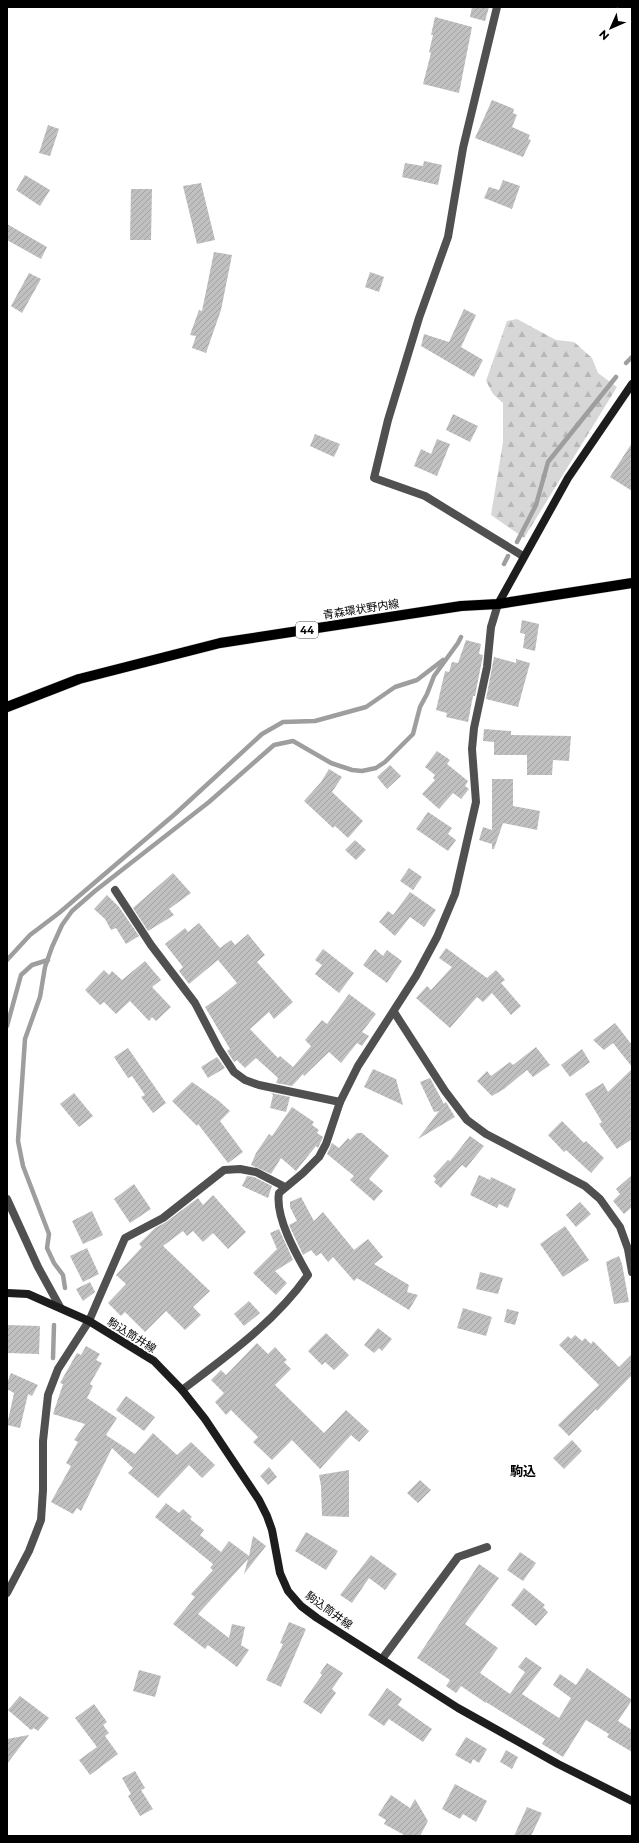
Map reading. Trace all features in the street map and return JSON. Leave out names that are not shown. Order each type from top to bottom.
[{"type":"main road","points":[[498,604],[523,556],[568,478],[632,384]]},
{"type":"main road","name":"青森環状野内線","points":[[7,707],[79,680],[220,643],[461,606],[498,604],[632,583]]},
{"type":"main road","name":"駒込筒井線","points":[[7,1293],[28,1294],[60,1307],[88,1321],[154,1361],[182,1390],[204,1418],[262,1505],[272,1530],[280,1573],[288,1591],[301,1606],[317,1618],[458,1708],[565,1768],[632,1801]]},
{"type":"street","points":[[497,7],[463,148],[448,237],[419,318],[388,420],[374,478],[425,496],[523,556]]},
{"type":"street","points":[[182,1390],[247,1341],[298,1289],[308,1275],[286,1229],[277,1203],[279,1193],[319,1157],[326,1144],[340,1102],[358,1066],[416,976],[437,937],[456,894],[476,802],[472,749],[473,735],[487,668],[491,627],[498,604]]},
{"type":"street","points":[[115,890],[151,945],[195,1003],[219,1049],[234,1072],[245,1080],[259,1086],[340,1102]]},
{"type":"street","points":[[394,1012],[445,1091],[467,1120],[486,1134],[585,1186],[600,1199],[620,1227],[628,1249],[632,1272]]},
{"type":"street","points":[[7,1592],[29,1551],[41,1520],[43,1490],[43,1441],[48,1395],[58,1368],[88,1321],[125,1238],[163,1218],[224,1170],[240,1169],[256,1172],[285,1187]]},
{"type":"street","points":[[7,1199],[38,1267],[60,1307]]},
{"type":"street","points":[[382,1659],[458,1557],[487,1547]]},
{"type":"green space","points":[[517,319],[556,340],[574,342],[592,358],[598,373],[617,387],[524,538],[491,515],[503,442],[503,403],[493,394],[486,381],[507,321]]},
{"type":"building","points":[[472,7],[489,7],[485,21],[470,17]]},
{"type":"building","points":[[435,17],[472,27],[459,93],[423,84],[431,53],[429,52]]},
{"type":"building","points":[[492,100],[514,109],[513,113],[517,115],[512,127],[530,135],[528,139],[531,140],[523,157],[475,138]]},
{"type":"building","points":[[48,125],[59,129],[50,156],[39,153]]},
{"type":"building","points":[[424,161],[442,165],[438,185],[402,177],[405,163],[423,166]]},
{"type":"building","points":[[25,175],[50,190],[40,206],[16,190]]},
{"type":"building","points":[[503,180],[520,186],[512,209],[484,198],[489,187],[499,190]]},
{"type":"building","points":[[201,183],[215,240],[197,244],[183,186]]},
{"type":"building","points":[[131,189],[152,189],[151,240],[130,240]]},
{"type":"building","points":[[7,224],[47,247],[41,259],[7,240]]},
{"type":"building","points":[[214,252],[232,255],[221,310],[206,353],[192,348],[196,336],[190,335],[199,310],[202,311]]},
{"type":"building","points":[[370,272],[384,277],[379,292],[365,287]]},
{"type":"building","points":[[29,273],[41,279],[22,313],[11,306]]},
{"type":"building","points":[[464,309],[476,315],[461,347],[483,360],[474,377],[421,346],[424,334],[449,342]]},
{"type":"building","points":[[453,414],[478,426],[470,442],[446,430]]},
{"type":"building","points":[[315,434],[340,444],[334,457],[310,446]]},
{"type":"building","points":[[437,439],[450,444],[437,476],[414,466],[421,449],[431,454]]},
{"type":"building","points":[[632,443],[632,491],[610,477]]},
{"type":"building","points":[[522,620],[539,624],[535,651],[523,648],[525,634],[520,633]]},
{"type":"building","points":[[466,640],[481,644],[479,654],[483,655],[468,722],[446,717],[447,713],[436,710],[445,671],[449,672],[452,662],[458,663]]},
{"type":"building","points":[[494,657],[516,663],[516,659],[530,663],[518,707],[486,699]]},
{"type":"building","points":[[484,729],[511,731],[511,735],[571,736],[569,761],[553,760],[552,775],[527,775],[527,755],[494,755],[494,742],[483,741]]},
{"type":"building","points":[[437,751],[450,760],[447,764],[468,781],[465,786],[469,789],[461,799],[453,793],[439,809],[422,794],[435,780],[433,778],[435,775],[425,767]]},
{"type":"building","points":[[390,765],[401,776],[387,789],[377,777]]},
{"type":"building","points":[[329,769],[342,777],[332,792],[363,821],[348,838],[335,826],[333,828],[304,801],[321,782]]},
{"type":"building","points":[[492,779],[513,779],[513,806],[540,811],[537,830],[503,823],[494,849],[492,849],[492,844],[479,840],[483,827],[492,830]]},
{"type":"building","points":[[428,812],[452,828],[448,834],[456,840],[448,851],[416,829]]},
{"type":"building","points":[[355,840],[366,850],[356,860],[345,850]]},
{"type":"building","points":[[409,868],[422,877],[413,890],[400,881]]},
{"type":"building","points":[[173,873],[191,893],[169,909],[174,915],[148,931],[133,908]]},
{"type":"building","points":[[410,892],[436,910],[424,927],[410,917],[395,936],[379,922],[388,911],[393,915]]},
{"type":"building","points":[[107,895],[119,907],[139,936],[126,944],[116,928],[111,930],[105,919],[94,909]]},
{"type":"building","points":[[199,923],[220,948],[231,940],[235,945],[248,934],[265,955],[257,962],[293,1002],[274,1019],[269,1012],[250,1029],[278,1058],[280,1056],[293,1067],[311,1046],[305,1040],[322,1020],[327,1024],[349,994],[376,1014],[362,1032],[369,1036],[362,1046],[357,1043],[341,1063],[329,1052],[304,1076],[303,1074],[292,1086],[276,1083],[278,1078],[256,1058],[245,1068],[237,1060],[234,1062],[227,1051],[230,1049],[205,1007],[237,983],[218,960],[189,984],[179,971],[183,967],[165,944],[185,928],[188,932]]},
{"type":"building","points":[[446,948],[487,978],[496,970],[505,980],[501,983],[521,1006],[511,1015],[492,993],[483,1002],[477,997],[450,1028],[416,998],[427,986],[431,990],[452,967],[439,958]]},
{"type":"building","points":[[323,949],[354,973],[339,993],[315,974],[322,965],[315,960]]},
{"type":"building","points":[[375,949],[383,956],[387,950],[402,961],[387,983],[363,965]]},
{"type":"building","points":[[145,961],[161,980],[152,987],[171,1007],[156,1021],[152,1017],[149,1021],[130,1001],[116,1014],[104,1002],[100,1005],[85,990],[104,970],[109,975],[112,971],[122,980]]},
{"type":"building","points":[[615,1023],[632,1045],[632,1067],[613,1043],[604,1050],[593,1040]]},
{"type":"building","points":[[536,1047],[550,1065],[533,1077],[527,1070],[504,1089],[492,1096],[477,1081],[487,1071],[491,1076],[510,1062],[513,1065]]},
{"type":"building","points":[[128,1048],[166,1103],[153,1113],[141,1097],[145,1095],[132,1076],[128,1078],[114,1057]]},
{"type":"building","points":[[582,1049],[590,1062],[570,1077],[561,1065]]},
{"type":"building","points":[[217,1057],[225,1068],[208,1078],[201,1067]]},
{"type":"building","points":[[373,1069],[396,1079],[403,1105],[364,1087]]},
{"type":"building","points":[[632,1069],[632,1139],[617,1149],[599,1124],[602,1122],[585,1094],[603,1083],[608,1092]]},
{"type":"building","points":[[430,1078],[444,1104],[446,1102],[455,1117],[418,1139],[439,1111],[434,1112],[420,1082]]},
{"type":"building","points":[[192,1082],[219,1101],[230,1111],[220,1121],[243,1152],[228,1163],[198,1124],[197,1126],[172,1101]]},
{"type":"building","points":[[74,1093],[93,1116],[79,1127],[60,1104]]},
{"type":"building","points":[[271,1093],[290,1097],[286,1112],[270,1108],[273,1095]]},
{"type":"building","points":[[292,1107],[314,1122],[312,1125],[319,1130],[317,1133],[323,1137],[318,1148],[316,1146],[296,1171],[281,1158],[271,1174],[251,1165],[256,1153],[269,1134],[272,1136]]},
{"type":"building","points":[[562,1121],[584,1143],[586,1141],[604,1158],[591,1173],[566,1150],[564,1152],[548,1135]]},
{"type":"building","points":[[357,1133],[362,1133],[389,1156],[369,1179],[383,1191],[374,1201],[350,1180],[354,1176],[327,1154],[332,1143],[339,1148],[348,1138],[350,1140]]},
{"type":"building","points":[[470,1136],[484,1146],[466,1168],[462,1165],[441,1188],[434,1182],[436,1179],[433,1176],[448,1160],[450,1161]]},
{"type":"building","points":[[479,1175],[490,1180],[491,1177],[516,1189],[508,1208],[499,1204],[497,1208],[470,1195]]},
{"type":"building","points":[[632,1175],[632,1207],[624,1214],[613,1201],[620,1194],[616,1189]]},
{"type":"building","points":[[247,1176],[254,1177],[272,1186],[268,1198],[242,1186]]},
{"type":"building","points":[[134,1184],[151,1209],[130,1223],[114,1199]]},
{"type":"building","points":[[213,1195],[246,1232],[228,1249],[213,1233],[203,1242],[193,1231],[187,1236],[183,1231],[163,1246],[210,1291],[193,1307],[201,1315],[185,1330],[166,1311],[145,1332],[125,1312],[121,1316],[108,1303],[126,1284],[116,1275],[142,1247],[139,1244],[155,1228],[166,1222],[198,1198],[203,1205]]},
{"type":"building","points":[[301,1197],[314,1221],[323,1212],[354,1250],[368,1239],[383,1257],[374,1264],[409,1285],[407,1292],[418,1295],[409,1310],[357,1278],[354,1281],[333,1257],[328,1262],[321,1253],[316,1256],[311,1250],[303,1255],[289,1225],[297,1221],[290,1207],[290,1202]]},
{"type":"building","points":[[580,1202],[591,1214],[576,1227],[566,1215]]},
{"type":"building","points":[[92,1211],[103,1235],[83,1244],[72,1221]]},
{"type":"building","points":[[565,1226],[589,1260],[563,1277],[540,1244]]},
{"type":"building","points":[[279,1229],[293,1260],[275,1271],[287,1283],[276,1295],[253,1273],[277,1249],[270,1233]]},
{"type":"building","points":[[87,1248],[99,1274],[83,1282],[70,1256]]},
{"type":"building","points":[[619,1256],[622,1264],[629,1302],[614,1304],[606,1262]]},
{"type":"building","points":[[480,1272],[503,1278],[498,1294],[476,1289]]},
{"type":"building","points":[[90,1282],[95,1292],[83,1301],[76,1289]]},
{"type":"building","points":[[249,1301],[260,1313],[244,1326],[234,1314]]},
{"type":"building","points":[[463,1308],[492,1317],[486,1336],[457,1328]]},
{"type":"building","points":[[507,1309],[519,1312],[515,1325],[504,1322]]},
{"type":"building","points":[[7,1325],[40,1326],[39,1354],[7,1353]]},
{"type":"building","points":[[378,1328],[392,1339],[382,1351],[379,1348],[374,1353],[364,1345]]},
{"type":"building","points":[[326,1333],[349,1355],[334,1370],[325,1362],[322,1365],[308,1351]]},
{"type":"building","points":[[575,1335],[582,1341],[585,1338],[591,1344],[593,1341],[619,1367],[632,1354],[632,1375],[597,1411],[596,1409],[569,1436],[558,1425],[599,1385],[559,1345],[568,1336],[571,1339]]},
{"type":"building","points":[[257,1343],[268,1354],[275,1347],[287,1360],[284,1362],[291,1369],[275,1385],[324,1433],[346,1410],[369,1431],[359,1442],[351,1435],[320,1469],[292,1440],[272,1460],[253,1442],[258,1437],[231,1410],[226,1415],[215,1402],[224,1393],[211,1380],[221,1370],[226,1375]]},
{"type":"building","points":[[86,1346],[100,1354],[96,1360],[102,1363],[90,1384],[93,1386],[87,1398],[117,1418],[106,1435],[135,1454],[153,1433],[177,1455],[191,1442],[215,1465],[202,1478],[189,1465],[158,1498],[128,1473],[133,1468],[112,1448],[81,1511],[77,1508],[73,1514],[51,1502],[71,1466],[66,1463],[78,1442],[74,1440],[85,1424],[53,1414],[63,1384],[60,1383],[77,1353],[81,1355]]},
{"type":"building","points":[[11,1373],[38,1385],[32,1396],[28,1394],[20,1428],[7,1425],[14,1393],[7,1389],[7,1383]]},
{"type":"building","points":[[126,1396],[155,1417],[144,1431],[116,1410]]},
{"type":"building","points":[[572,1440],[582,1451],[564,1469],[553,1458]]},
{"type":"building","points":[[269,1467],[277,1477],[268,1485],[260,1476]]},
{"type":"building","points":[[349,1470],[349,1517],[322,1516],[319,1475]]},
{"type":"building","points":[[420,1480],[431,1490],[418,1503],[407,1493]]},
{"type":"building","points":[[166,1503],[179,1513],[183,1509],[192,1517],[190,1519],[204,1530],[200,1535],[221,1552],[229,1541],[249,1556],[253,1536],[266,1546],[244,1574],[248,1559],[198,1614],[229,1638],[232,1624],[245,1627],[241,1645],[249,1650],[237,1667],[208,1645],[205,1649],[173,1624],[195,1597],[191,1594],[213,1570],[210,1568],[213,1564],[155,1517]]},
{"type":"building","points":[[306,1532],[338,1551],[326,1570],[295,1551]]},
{"type":"building","points":[[520,1552],[536,1563],[523,1581],[507,1570]]},
{"type":"building","points":[[371,1555],[397,1574],[385,1590],[369,1578],[352,1603],[340,1595]]},
{"type":"building","points":[[479,1564],[499,1578],[465,1624],[498,1648],[480,1673],[510,1694],[525,1672],[518,1667],[526,1657],[542,1668],[522,1694],[559,1718],[571,1698],[553,1685],[560,1674],[576,1685],[587,1668],[632,1700],[618,1721],[632,1730],[632,1752],[607,1737],[609,1734],[586,1720],[563,1757],[542,1744],[545,1739],[461,1686],[456,1693],[446,1686],[450,1680],[417,1658]]},
{"type":"building","points":[[524,1588],[545,1605],[543,1607],[548,1612],[536,1626],[511,1605]]},
{"type":"building","points":[[289,1622],[306,1629],[281,1687],[266,1680],[283,1644],[280,1643]]},
{"type":"building","points":[[327,1663],[343,1673],[332,1689],[336,1693],[321,1714],[303,1702],[322,1675],[320,1673]]},
{"type":"building","points":[[139,1670],[161,1676],[155,1697],[133,1691]]},
{"type":"building","points":[[387,1688],[402,1699],[398,1705],[432,1729],[423,1742],[389,1719],[384,1726],[368,1715]]},
{"type":"building","points":[[20,1696],[49,1718],[38,1731],[34,1728],[31,1730],[8,1710]]},
{"type":"building","points":[[94,1704],[107,1722],[103,1725],[109,1733],[105,1736],[118,1754],[90,1775],[79,1760],[97,1747],[75,1718]]},
{"type":"building","points":[[29,1735],[7,1764],[7,1739]]},
{"type":"building","points":[[466,1737],[487,1749],[479,1763],[473,1759],[471,1764],[455,1755]]},
{"type":"building","points":[[506,1750],[518,1757],[512,1769],[500,1762]]},
{"type":"building","points":[[135,1771],[145,1788],[141,1790],[153,1809],[140,1816],[128,1796],[131,1794],[122,1778]]},
{"type":"building","points":[[455,1784],[487,1801],[476,1822],[463,1814],[460,1819],[442,1809]]},
{"type":"building","points":[[391,1795],[410,1808],[415,1799],[428,1821],[420,1836],[406,1836],[384,1824],[386,1820],[378,1815]]},
{"type":"building","points":[[527,1807],[542,1813],[531,1836],[514,1836]]},
{"type":"waterway","points":[[626,363],[632,357]]},
{"type":"waterway","points":[[517,542],[536,505],[548,462],[616,377]]},
{"type":"waterway","points":[[504,564],[508,556]]},
{"type":"waterway","points":[[65,1288],[63,1275],[54,1263],[47,1248],[49,1234],[23,1166],[18,1141],[25,1039],[40,997],[45,967],[62,925],[72,911],[95,891],[209,802],[274,745],[293,741],[331,763],[352,770],[362,771],[376,768],[385,762],[413,734],[420,707],[434,676],[461,637]]},
{"type":"waterway","points":[[7,960],[30,935],[59,913],[175,814],[262,734],[283,722],[315,721],[366,707],[395,687],[417,680],[443,660]]},
{"type":"waterway","points":[[7,1026],[21,975],[32,965],[48,960]]},
{"type":"waterway","points":[[53,1358],[54,1325]]},
{"type":"district","name":"駒込","points":[[523,1471]]}]
